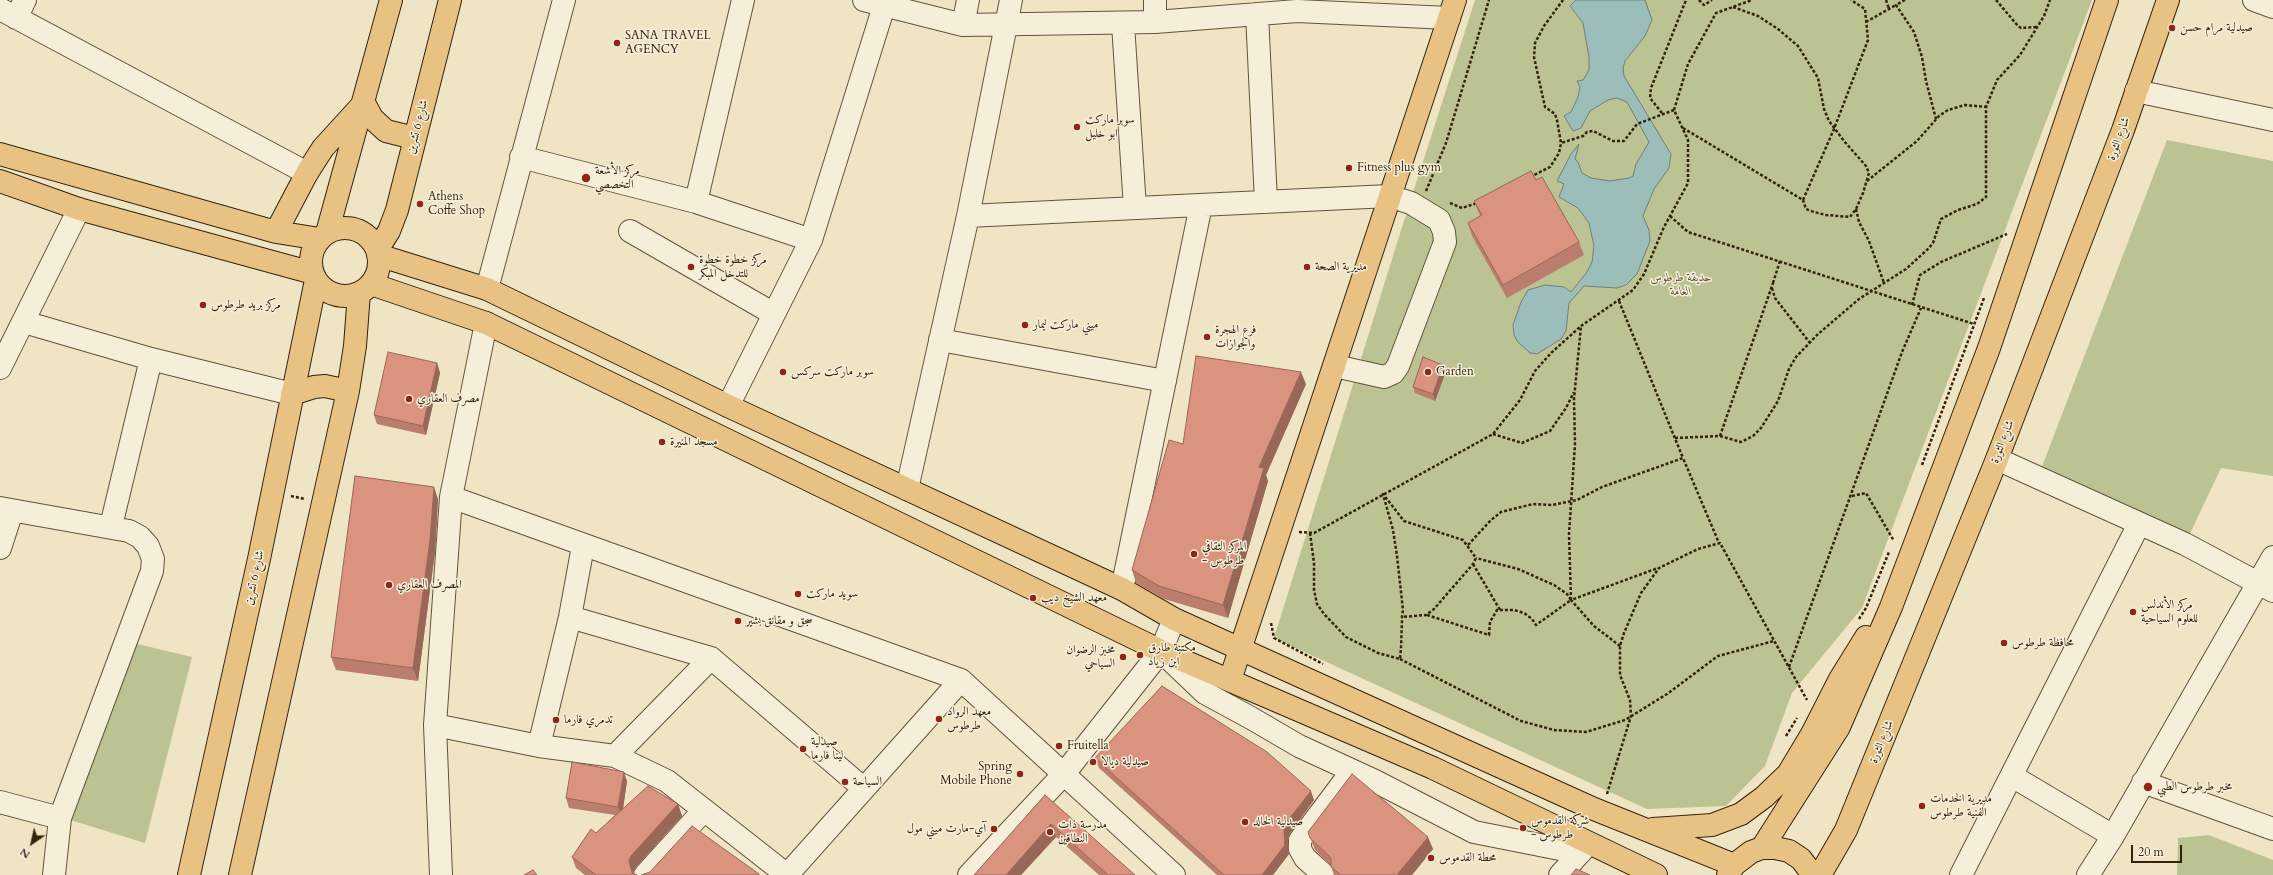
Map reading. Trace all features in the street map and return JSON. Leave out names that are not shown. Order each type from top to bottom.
[{"type":"main road","name":"شارع 6 تشرين","points":[[378,253],[397,210],[450,0]]},
{"type":"main road","points":[[1762,848],[1840,727],[1891,607],[1989,348],[2108,0]]},
{"type":"main road","name":"شارع الثورة","points":[[1820,875],[1846,830],[1997,459],[2123,130],[2168,0]]},
{"type":"main road","points":[[388,1],[364,103],[324,236],[313,249],[311,261],[314,277],[324,289],[335,295],[347,296],[365,289],[486,323],[1160,651],[1433,768],[1584,849],[1656,875]]},
{"type":"main road","points":[[1230,680],[1242,649],[1389,196],[1452,9]]},
{"type":"main road","points":[[364,103],[372,118],[386,131],[406,136],[416,135]]},
{"type":"main road","points":[[276,232],[307,173],[338,130],[364,103]]},
{"type":"main road","points":[[0,154],[276,232],[324,236],[346,228],[356,230],[368,238],[378,253],[379,266],[365,289],[348,391],[240,875]]},
{"type":"main road","points":[[0,181],[79,209],[314,277]]},
{"type":"main road","points":[[378,253],[487,289],[728,406],[1122,589],[1174,619],[1587,806],[1645,829],[1731,870],[1751,852],[1762,848],[1776,848],[1789,851],[1801,858],[1813,875]]},
{"type":"main road","name":"شارع 6 تشرين","points":[[189,875],[272,493],[314,277]]},
{"type":"main road","points":[[292,394],[314,387],[331,387],[348,391]]},
{"type":"main road","points":[[1645,829],[1712,825],[1741,814],[1764,797],[1788,774],[1812,734],[1840,679],[1871,629],[1891,607]]},
{"type":"street","points":[[487,289],[564,0]]},
{"type":"street","points":[[696,202],[743,0]]},
{"type":"street","points":[[963,25],[968,0]]},
{"type":"street","points":[[907,488],[968,216],[1010,0]]},
{"type":"street","points":[[1155,0],[1155,22]]},
{"type":"street","points":[[2254,0],[2273,7]]},
{"type":"street","points":[[728,406],[811,240],[874,3],[963,25],[1123,24],[1257,14],[1296,5],[1452,9]]},
{"type":"street","points":[[13,9],[307,173]]},
{"type":"street","points":[[1257,14],[1266,202]]},
{"type":"street","points":[[1123,24],[1135,208]]},
{"type":"street","points":[[2136,91],[2273,120]]},
{"type":"street","points":[[521,158],[696,202],[811,240]]},
{"type":"street","points":[[968,216],[1389,196],[1411,203],[1439,220],[1444,232],[1445,242],[1398,366],[1393,373],[1384,377],[1374,376],[1335,366]]},
{"type":"street","points":[[1122,589],[1201,205]]},
{"type":"street","points":[[0,368],[79,209]]},
{"type":"street","points":[[630,231],[774,314]]},
{"type":"street","points":[[24,322],[151,359],[292,394]]},
{"type":"street","points":[[440,875],[435,725],[451,497],[486,323]]},
{"type":"street","points":[[940,340],[1165,381]]},
{"type":"street","points":[[111,526],[151,359]]},
{"type":"street","points":[[1997,459],[2185,544],[2266,587]]},
{"type":"street","points":[[451,497],[583,546],[961,680],[1174,875]]},
{"type":"street","points":[[0,548],[6,509],[111,526],[129,531],[140,537],[148,546],[153,559],[152,571],[60,818],[54,875]]},
{"type":"street","points":[[1961,875],[2140,524]]},
{"type":"street","points":[[539,746],[570,617],[583,546]]},
{"type":"street","points":[[2088,875],[2113,836],[2143,782],[2266,587],[2273,557]]},
{"type":"street","points":[[570,617],[711,658],[863,788]]},
{"type":"street","points":[[969,875],[1063,775],[1160,651],[1174,619]]},
{"type":"street","points":[[1160,651],[1205,693],[1252,718],[1299,746],[1474,832],[1584,849]]},
{"type":"street","points":[[615,756],[711,658]]},
{"type":"street","points":[[435,725],[539,746],[615,756],[667,781],[787,875],[863,788],[961,680]]},
{"type":"street","points":[[1324,875],[1305,858],[1300,849],[1300,840],[1352,771]]},
{"type":"street","points":[[2012,776],[2113,836]]},
{"type":"street","points":[[2143,782],[2273,830]]},
{"type":"street","points":[[0,802],[60,818]]},
{"type":"street","points":[[645,875],[704,810]]},
{"type":"street","points":[[1560,875],[1584,849]]},
{"type":"path","points":[[1426,192],[1446,143],[1489,0]]},
{"type":"path","points":[[1523,180],[1550,167],[1558,153],[1561,143],[1560,131],[1555,114],[1545,107],[1534,57],[1535,44],[1544,26],[1563,0]]},
{"type":"path","points":[[1662,113],[1650,98],[1651,88],[1686,0]]},
{"type":"path","points":[[1699,0],[1704,5],[1712,0]]},
{"type":"path","points":[[1293,532],[1314,533],[1493,434],[1520,400],[1535,371],[1551,353],[1581,326],[1633,290],[1644,274],[1670,216],[1688,183],[1688,140],[1674,110],[1688,64],[1716,13],[1752,0]]},
{"type":"path","points":[[1803,200],[1834,129],[1868,40],[1865,9],[1851,0]]},
{"type":"path","points":[[1886,0],[1889,9]]},
{"type":"path","points":[[1866,22],[1905,0]]},
{"type":"path","points":[[1996,0],[2018,26],[2022,28],[2038,27]]},
{"type":"path","points":[[1675,438],[1720,436],[1741,442],[1753,436],[1761,428],[1778,401],[1789,369],[1796,357],[1859,299],[1906,269],[1933,243],[1941,219],[1958,210],[1969,208],[1986,197],[1986,107],[1997,80],[2020,54],[2038,27],[2050,0]]},
{"type":"path","points":[[1896,5],[1914,32],[1922,57],[1926,81],[1936,119]]},
{"type":"path","points":[[1682,127],[1722,153],[1803,200],[1806,209],[1826,215],[1850,217],[1856,209],[1869,172],[1866,166],[1834,129],[1824,109],[1818,78],[1798,46],[1778,29],[1758,16],[1733,7]]},
{"type":"path","points":[[1867,181],[1917,141],[1936,119],[1948,110],[1965,105],[1986,107]]},
{"type":"path","points":[[1561,143],[1593,131],[1613,141],[1624,141],[1637,124],[1662,113],[1674,110]]},
{"type":"path","points":[[1475,204],[1482,200]]},
{"type":"path","points":[[1856,209],[1859,222],[1884,283]]},
{"type":"path","points":[[1670,216],[1688,232],[1974,324]]},
{"type":"path","points":[[2005,241],[2010,227]]},
{"type":"path","points":[[1912,305],[1920,275],[1941,262],[2008,234]]},
{"type":"path","points":[[1720,436],[1780,261]]},
{"type":"path","points":[[1773,283],[1772,289],[1775,298],[1810,343]]},
{"type":"path","points":[[1921,469],[1984,296]]},
{"type":"path","points":[[1619,301],[1719,543],[1808,699],[1803,707]]},
{"type":"path","points":[[1789,667],[1852,496],[1902,352],[1921,308]]},
{"type":"path","points":[[1571,600],[1571,501],[1575,444],[1574,399],[1581,326]]},
{"type":"path","points":[[1493,434],[1522,443],[1550,431],[1566,408],[1576,388]]},
{"type":"path","points":[[1468,545],[1487,523],[1501,512],[1534,504],[1552,505],[1577,500],[1602,486],[1683,458]]},
{"type":"path","points":[[272,493],[323,502]]},
{"type":"path","points":[[1852,496],[1866,493],[1894,541]]},
{"type":"path","points":[[1383,494],[1404,521],[1463,540],[1476,558],[1518,569],[1554,585],[1567,594],[1594,626],[1620,646]]},
{"type":"path","points":[[1383,494],[1393,530],[1398,556],[1402,617],[1400,659]]},
{"type":"path","points":[[1310,533],[1314,563],[1314,590],[1317,604],[1324,614],[1346,637],[1378,653],[1400,659],[1510,716],[1538,726],[1570,732],[1586,732],[1612,725],[1632,716],[1667,694],[1718,656],[1774,641]]},
{"type":"path","points":[[1858,620],[1866,608],[1896,534]]},
{"type":"path","points":[[1402,617],[1426,615],[1489,635],[1488,629],[1493,614],[1500,610],[1514,610],[1524,613],[1532,619],[1536,625],[1571,600],[1659,568],[1698,549],[1719,543]]},
{"type":"path","points":[[1426,615],[1434,610],[1473,564],[1476,558]]},
{"type":"path","points":[[1473,564],[1500,610]]},
{"type":"path","points":[[1607,796],[1632,716],[1630,700],[1620,675],[1620,646],[1635,605],[1659,568]]},
{"type":"path","points":[[1272,617],[1270,626],[1274,638],[1327,666]]},
{"type":"path","points":[[1783,742],[1799,714]]},
{"type":"path","points":[[1599,793],[1613,799]]},
{"type":"green space","name":"حديقة طرطوس العامة","points":[[1475,0],[2092,0],[1862,608],[1792,693],[1765,766],[1726,806],[1647,809],[1274,638],[1402,227]]},
{"type":"green space","points":[[2167,140],[2273,161],[2273,476],[2221,468],[2185,544],[2038,477]]},
{"type":"green space","points":[[129,642],[192,657],[145,843],[70,820]]},
{"type":"green space","points":[[2209,835],[2273,860],[2273,875],[2177,875],[2178,838]]},
{"type":"water","points":[[1576,0],[1645,0],[1652,20],[1645,36],[1625,61],[1623,68],[1624,76],[1671,154],[1669,168],[1654,189],[1643,216],[1649,230],[1650,241],[1637,274],[1626,285],[1617,288],[1584,286],[1569,303],[1566,331],[1561,339],[1537,354],[1530,353],[1517,341],[1514,335],[1513,325],[1521,302],[1528,290],[1545,285],[1564,287],[1571,292],[1587,272],[1592,262],[1594,246],[1589,223],[1578,208],[1559,197],[1564,184],[1557,181],[1571,154],[1579,144],[1575,159],[1578,162],[1582,173],[1591,178],[1610,181],[1633,176],[1636,164],[1649,142],[1627,102],[1617,98],[1608,100],[1590,111],[1581,128],[1573,131],[1564,116],[1571,112],[1578,97],[1580,87],[1577,81],[1583,80],[1589,70],[1589,57],[1583,23],[1570,6]]},
{"type":"building","points":[[1531,171],[1536,180],[1542,177],[1579,242],[1503,285],[1468,223],[1482,215],[1474,201]]},
{"type":"building","name":"مصرف العقاري","points":[[388,352],[437,363],[423,426],[374,415]]},
{"type":"building","points":[[1196,356],[1301,372],[1259,467],[1264,468],[1223,605],[1159,586],[1132,570],[1169,440],[1183,444]]},
{"type":"building","points":[[1423,357],[1443,365],[1433,394],[1413,387]]},
{"type":"building","name":"المصرف العقاري","points":[[355,476],[434,487],[430,540],[413,668],[331,657]]},
{"type":"building","points":[[1162,686],[1267,752],[1311,791],[1286,823],[1284,830],[1285,845],[1262,875],[1224,875],[1095,758]]},
{"type":"building","points":[[572,762],[624,772],[618,807],[566,798]]},
{"type":"building","points":[[1352,774],[1428,837],[1397,875],[1341,875],[1331,867],[1331,858],[1310,838],[1308,832]]},
{"type":"building","points":[[648,786],[678,804],[631,856],[629,861],[632,873],[637,875],[596,875],[572,857],[591,829],[596,833]]},
{"type":"building","points":[[1045,795],[1135,875],[1108,875],[1051,824],[1006,875],[974,875]]},
{"type":"building","points":[[692,826],[759,875],[641,875],[650,872]]},
{"type":"building","points":[[1576,869],[1590,875],[1571,875]]},
{"type":"building","points":[[533,870],[537,875],[524,875]]},
{"type":"place","name":"صيدلية مرام حسن","points":[[2172,28]]},
{"type":"place","name":"SANA TRAVEL AGENCY","points":[[617,43]]},
{"type":"place","name":"سوبر ماركت ابو خليل","points":[[1077,127]]},
{"type":"place","name":"Fitness plus gym","points":[[1349,168]]},
{"type":"place","name":"مركز الأشعة التخصصي","points":[[586,178]]},
{"type":"place","name":"Athens Coffe Shop","points":[[420,204]]},
{"type":"place","name":"مركز خطوة خطوة للتدخل المبكر","points":[[691,267]]},
{"type":"place","name":"مديرية الصحة","points":[[1307,267]]},
{"type":"place","name":"مركز بريد طرطوس","points":[[203,305]]},
{"type":"place","name":"ميني ماركت ليمار","points":[[1025,325]]},
{"type":"place","name":"فرع الهجرة والجوازات","points":[[1207,337]]},
{"type":"place","name":"سوبر ماركت سركس","points":[[783,372]]},
{"type":"place","name":"Garden","points":[[1428,372]]},
{"type":"place","name":"مصرف العقاري","points":[[409,399]]},
{"type":"place","name":"مسجد المنيرة","points":[[662,442]]},
{"type":"place","name":"المركز الثقافي - طرطوس","points":[[1194,554]]},
{"type":"place","name":"المصرف العقاري","points":[[389,585]]},
{"type":"place","name":"سويد ماركت","points":[[798,594]]},
{"type":"place","name":"معهد الشيخ ديب","points":[[1033,598]]},
{"type":"place","name":"مركز الأندلس للعلوم السياحية","points":[[2133,612]]},
{"type":"place","name":"سجق و مقانق بشير","points":[[738,621]]},
{"type":"place","name":"محافظة طرطوس","points":[[2004,643]]},
{"type":"place","name":"مكتبة طارق ابن زياد","points":[[1140,655]]},
{"type":"place","name":"مخبز الرضوان السياحي","points":[[1123,657]]},
{"type":"place","name":"معهد الرواد طرطوس","points":[[939,719]]},
{"type":"place","name":"تدمري فارما","points":[[556,720]]},
{"type":"place","name":"Fruitella","points":[[1059,746]]},
{"type":"place","name":"صيدلية لينا فارما","points":[[803,749]]},
{"type":"place","name":"صيدلية ديالا","points":[[1093,762]]},
{"type":"place","name":"Spring Mobile Phone","points":[[1020,774]]},
{"type":"place","name":"السياحة","points":[[845,782]]},
{"type":"place","name":"مخبر طرطوس الطبي","points":[[2148,787]]},
{"type":"place","name":"مديرية الخدمات الفنية طرطوس","points":[[1922,806]]},
{"type":"place","name":"صيدلية الخالد","points":[[1245,822]]},
{"type":"place","name":"شركة القدموس - طرطوس","points":[[1523,828]]},
{"type":"place","name":"آي-مارت ميني مول","points":[[994,829]]},
{"type":"place","name":"مدرسة ذات النطاقين","points":[[1050,832]]},
{"type":"place","name":"محطة القدموس","points":[[1431,858]]}]
